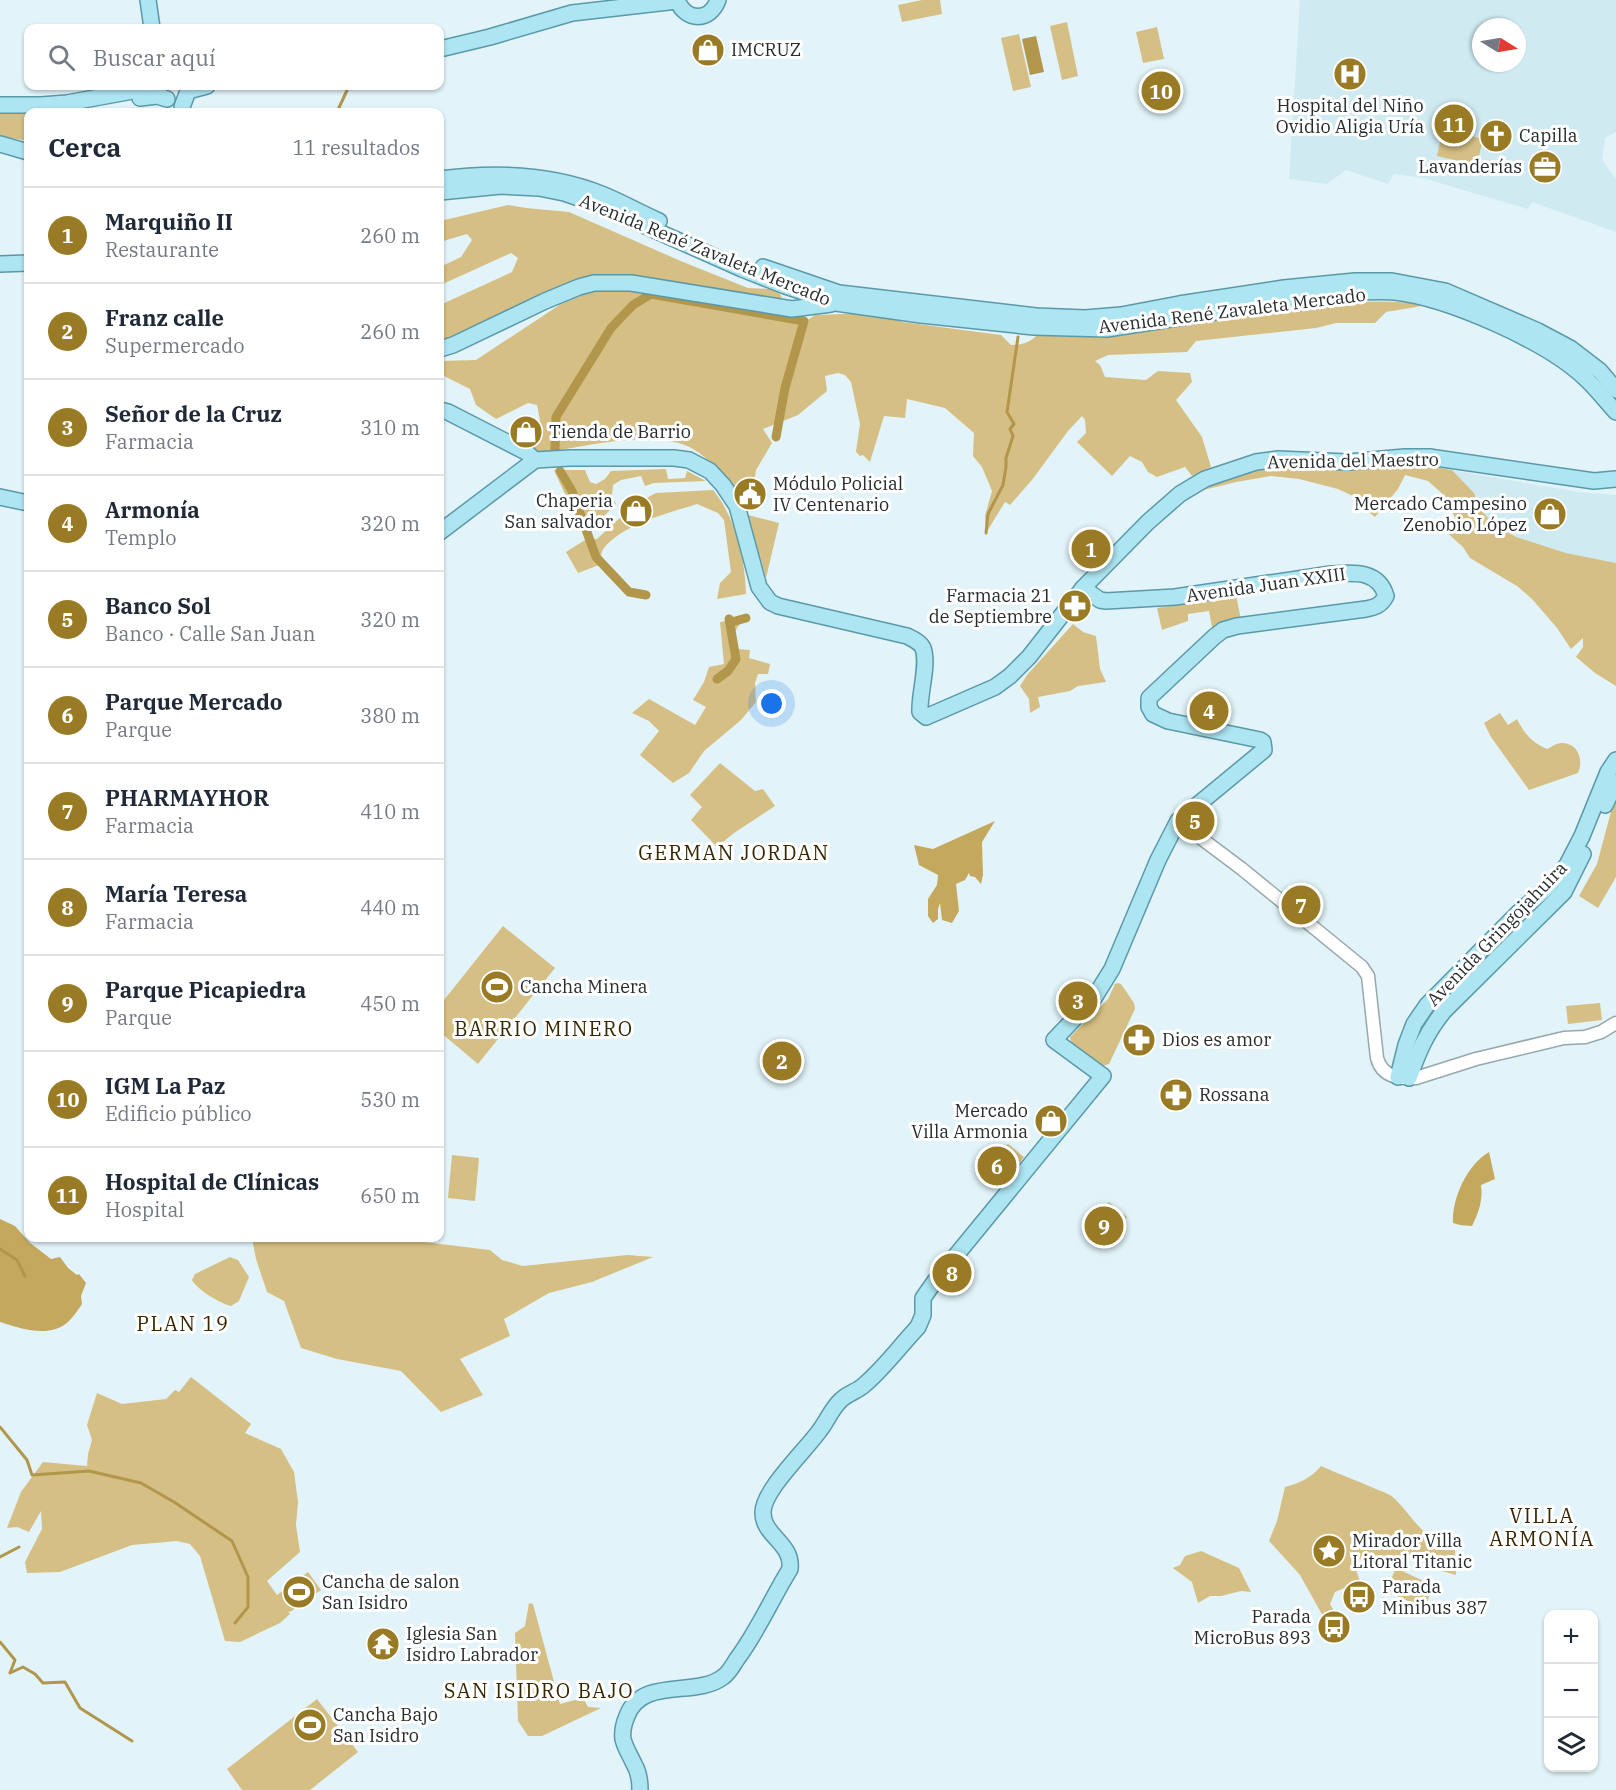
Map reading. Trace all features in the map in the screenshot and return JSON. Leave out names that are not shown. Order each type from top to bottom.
[{"type":"main road","points":[[148,0],[151,24]]},
{"type":"main road","points":[[157,0],[160,24]]},
{"type":"main road","points":[[444,48],[572,13],[677,0],[684,12],[697,16],[714,6],[731,0]]},
{"type":"main road","points":[[98,98],[109,90]]},
{"type":"main road","points":[[0,105],[41,105],[98,98],[119,102],[152,96],[170,98],[192,90]]},
{"type":"main road","points":[[0,144],[24,151]]},
{"type":"main road","name":"Avenida René Zavaleta Mercado","points":[[444,178],[464,176],[531,177],[584,188],[604,195],[742,260],[839,293],[1036,316],[1085,318],[1121,315],[1272,290],[1355,281],[1392,281],[1418,285],[1445,291],[1538,331],[1570,348],[1600,371],[1616,390]]},
{"type":"main road","name":"Avenida René Zavaleta Mercado","points":[[444,192],[511,186],[564,193],[596,204],[785,286],[836,303],[1034,327],[1098,329],[1330,294],[1394,292],[1438,301],[1521,336],[1584,377],[1616,412]]},
{"type":"main road","points":[[0,264],[24,263]]},
{"type":"main road","points":[[444,347],[453,345],[545,301],[594,283],[631,283],[776,308],[792,309],[836,303]]},
{"type":"main road","points":[[776,308],[782,307],[789,300],[789,290],[785,286]]},
{"type":"main road","points":[[444,411],[526,452],[535,460],[444,529]]},
{"type":"main road","name":"Avenida del Maestro","points":[[535,460],[674,458],[689,460],[710,471],[737,506],[759,587],[770,602],[778,606],[908,636],[917,641],[922,647],[925,665],[920,712],[926,717],[995,687],[1010,676],[1029,657],[1083,588],[1148,522],[1180,494],[1204,479],[1256,462],[1278,459],[1348,462],[1405,457],[1429,457],[1594,481],[1616,479]]},
{"type":"main road","points":[[0,497],[24,502]]},
{"type":"main road","name":"Avenida Juan XXIII","points":[[640,1790],[639,1774],[627,1752],[623,1737],[630,1707],[639,1699],[662,1690],[704,1686],[717,1681],[725,1676],[749,1642],[790,1569],[789,1555],[764,1519],[763,1507],[766,1499],[819,1432],[841,1399],[863,1386],[918,1327],[923,1315],[923,1298],[935,1281],[1103,1076],[1054,1040],[1094,998],[1112,969],[1158,860],[1178,821],[1264,750],[1265,746],[1260,741],[1168,721],[1153,714],[1149,707],[1149,698],[1223,630],[1269,620],[1366,609],[1378,606],[1386,596],[1383,587],[1369,576],[1355,573],[1330,574],[1175,597],[1106,601],[1100,600],[1083,588]]},
{"type":"main road","name":"Avenida Gringojahuira","points":[[1398,1077],[1414,1024],[1426,1005],[1518,913],[1549,886],[1567,865],[1582,836],[1608,772],[1616,760]]},
{"type":"main road","name":"Avenida Gringojahuira","points":[[1398,1077],[1418,1053],[1430,1028],[1437,1020],[1564,892],[1616,782]]},
{"type":"street","points":[[1178,821],[1242,869],[1362,967],[1368,976],[1379,1065],[1398,1077],[1416,1078],[1476,1059],[1564,1038],[1584,1037],[1601,1032],[1616,1023]]},
{"type":"shaded area","points":[[922,0],[940,0],[942,14],[902,22],[898,5]]},
{"type":"shaded area","points":[[1300,0],[1616,0],[1616,132],[1605,138],[1602,160],[1616,179],[1616,232],[1532,202],[1528,209],[1423,178],[1394,174],[1388,184],[1346,170],[1327,184],[1289,179]]},
{"type":"shaded area","points":[[1067,22],[1078,76],[1062,80],[1050,26]]},
{"type":"shaded area","points":[[1157,27],[1164,59],[1143,63],[1136,32]]},
{"type":"shaded area","points":[[1019,34],[1031,87],[1013,91],[1001,38]]},
{"type":"shaded area","points":[[1036,36],[1044,72],[1030,75],[1022,39]]},
{"type":"shaded area","points":[[0,112],[24,112],[24,140],[0,136]]},
{"type":"shaded area","points":[[1443,129],[1483,139],[1477,165],[1437,156]]},
{"type":"shaded area","points":[[508,205],[569,212],[748,288],[778,290],[782,298],[778,301],[576,282],[527,301],[444,340],[444,303],[512,272],[518,258],[511,253],[444,283],[444,265],[461,257],[472,240],[467,234],[444,241],[444,220]]},
{"type":"shaded area","points":[[616,290],[674,298],[767,314],[800,325],[815,315],[894,314],[902,322],[1001,335],[1011,345],[1033,339],[1039,333],[1336,304],[1382,302],[1428,305],[1386,312],[1375,323],[1336,323],[1316,328],[1196,341],[1187,352],[1108,355],[1095,361],[1100,365],[1105,377],[1146,380],[1158,371],[1190,373],[1192,382],[1176,400],[1202,437],[1211,467],[1192,476],[1185,467],[1157,477],[1148,472],[1142,462],[1130,456],[1112,476],[1077,442],[1086,433],[1085,420],[1082,416],[1010,505],[1005,502],[986,533],[985,516],[992,491],[982,467],[973,456],[974,433],[945,408],[907,399],[905,418],[884,416],[870,462],[856,452],[860,424],[851,382],[845,375],[838,373],[825,376],[827,391],[798,415],[763,429],[772,443],[756,470],[752,497],[733,493],[705,458],[693,449],[678,443],[641,439],[543,453],[526,445],[540,420],[537,405],[528,403],[496,419],[476,405],[470,389],[444,376],[444,361],[476,360],[561,304],[590,292]]},
{"type":"shaded area","points":[[1418,464],[1452,470],[1474,493],[1480,509],[1489,519],[1516,537],[1566,553],[1616,563],[1616,686],[1595,673],[1576,657],[1583,647],[1583,638],[1571,649],[1557,628],[1532,599],[1517,586],[1470,558],[1463,547],[1444,530],[1455,518],[1446,497],[1428,481],[1405,475],[1398,489],[1375,517],[1357,498],[1338,489],[1299,479],[1271,476],[1191,493],[1243,471],[1273,466]]},
{"type":"shaded area","points":[[666,469],[668,479],[685,478],[687,471],[706,481],[654,483],[645,486],[641,476],[621,480],[613,485],[612,496],[616,504],[598,522],[595,529],[582,531],[554,470],[585,470],[590,482],[596,484],[605,479],[611,471]]},
{"type":"shaded area","name":"Mercado Campesino Zenobio López","points":[[1452,470],[1578,492],[1616,495],[1616,563],[1566,553],[1516,537],[1498,527],[1480,509],[1474,493]]},
{"type":"shaded area","points":[[713,490],[728,513],[738,539],[744,567],[746,594],[717,599],[720,583],[731,572],[724,520],[718,513],[697,504],[647,520],[623,532],[604,548],[599,565],[578,573],[566,552],[585,540],[597,539],[635,504],[656,493]]},
{"type":"shaded area","points":[[748,515],[779,523],[766,578]]},
{"type":"shaded area","points":[[1236,595],[1241,620],[1213,632],[1209,611],[1188,614],[1188,621],[1162,630],[1157,608]]},
{"type":"shaded area","points":[[746,618],[733,635],[738,649],[750,650],[749,658],[770,664],[768,674],[758,674],[755,683],[756,702],[741,720],[704,751],[689,773],[673,783],[640,755],[659,731],[649,721],[632,713],[649,699],[695,725],[706,707],[693,700],[704,682],[709,667],[724,664],[720,622]]},
{"type":"shaded area","points":[[1073,624],[1083,632],[1096,636],[1100,669],[1106,682],[1078,686],[1070,691],[1038,697],[1040,707],[1030,713],[1029,699],[1020,686],[1027,675]]},
{"type":"shaded area","points":[[1500,713],[1508,725],[1517,719],[1529,737],[1547,749],[1559,743],[1572,745],[1580,758],[1578,773],[1529,790],[1491,737],[1484,723]]},
{"type":"shaded area","points":[[720,763],[755,791],[763,789],[775,806],[717,847],[691,820],[702,807],[690,795]]},
{"type":"shaded area","points":[[1616,799],[1616,877],[1598,908],[1579,896],[1597,864]]},
{"type":"shaded area","points":[[995,821],[982,842],[981,884],[969,873],[965,880],[956,884],[959,911],[952,923],[942,920],[940,903],[938,919],[933,923],[928,916],[928,899],[937,885],[938,875],[919,865],[914,845],[933,849]]},
{"type":"shaded area","name":"Cancha Minera","points":[[503,926],[555,968],[478,1064],[444,1035],[444,1000]]},
{"type":"shaded area","points":[[1118,983],[1134,1003],[1135,1009],[1109,1064],[1102,1066],[1072,1045],[1070,1037],[1108,999],[1115,984]]},
{"type":"shaded area","points":[[1600,1003],[1602,1020],[1568,1024],[1566,1006]]},
{"type":"shaded area","points":[[1008,1144],[1024,1157],[1002,1186],[977,1168],[975,1164]]},
{"type":"shaded area","points":[[1489,1152],[1495,1179],[1481,1185],[1480,1206],[1472,1226],[1453,1223],[1455,1203],[1462,1183],[1474,1165]]},
{"type":"shaded area","points":[[452,1155],[479,1158],[475,1201],[448,1198]]},
{"type":"shaded area","points":[[1109,1202],[1127,1217],[1100,1249],[1082,1234]]},
{"type":"shaded area","points":[[0,1219],[15,1226],[24,1236],[24,1242],[29,1242],[51,1259],[60,1257],[68,1268],[77,1275],[79,1274],[86,1283],[81,1296],[82,1304],[70,1320],[60,1327],[34,1331],[0,1322]]},
{"type":"shaded area","points":[[253,1242],[424,1242],[490,1250],[502,1260],[523,1266],[627,1255],[653,1257],[592,1282],[549,1293],[504,1319],[510,1336],[460,1359],[483,1395],[441,1412],[401,1371],[337,1359],[301,1348],[284,1301],[267,1292]]},
{"type":"shaded area","points":[[230,1257],[238,1260],[249,1277],[239,1301],[231,1306],[209,1296],[192,1280],[195,1274]]},
{"type":"shaded area","points":[[191,1377],[251,1424],[245,1433],[281,1449],[294,1472],[298,1502],[296,1525],[300,1552],[267,1581],[277,1595],[308,1572],[321,1590],[290,1612],[288,1611],[290,1614],[280,1623],[240,1642],[225,1641],[200,1556],[190,1544],[177,1541],[132,1545],[60,1572],[27,1573],[25,1562],[42,1529],[41,1511],[29,1532],[17,1527],[7,1528],[21,1492],[43,1462],[87,1466],[92,1440],[87,1425],[97,1393],[122,1404],[166,1399],[175,1390],[179,1392]]},
{"type":"shaded area","points":[[1321,1466],[1393,1497],[1429,1537],[1455,1550],[1456,1575],[1431,1568],[1424,1560],[1411,1554],[1399,1558],[1384,1569],[1374,1570],[1349,1551],[1360,1581],[1335,1592],[1330,1604],[1333,1609],[1324,1618],[1300,1575],[1269,1541],[1277,1521],[1285,1487],[1305,1480]]},
{"type":"shaded area","points":[[1201,1551],[1239,1568],[1251,1592],[1241,1591],[1210,1596],[1198,1603],[1192,1582],[1173,1568],[1180,1565],[1185,1556]]},
{"type":"shaded area","points":[[1396,1568],[1434,1586],[1424,1608],[1386,1591]]},
{"type":"shaded area","points":[[529,1603],[533,1604],[560,1704],[583,1698],[588,1707],[601,1708],[542,1736],[528,1736],[518,1721],[515,1633],[525,1626]]},
{"type":"shaded area","name":"Cancha Bajo San Isidro","points":[[317,1699],[358,1752],[310,1790],[242,1790],[227,1769]]},
{"type":"waterway","points":[[339,108],[347,90]]},
{"type":"waterway","points":[[555,449],[556,417],[611,328],[633,305],[651,294],[804,321],[785,388],[776,437]]},
{"type":"waterway","points":[[986,533],[988,514],[1003,485],[1006,458],[1013,436],[1010,429],[1014,424],[1007,412],[1018,337]]},
{"type":"waterway","points":[[560,471],[572,491],[596,557],[629,592],[646,595]]},
{"type":"waterway","points":[[717,679],[728,671],[736,659],[729,619],[732,622],[746,618]]},
{"type":"waterway","points":[[0,1249],[17,1260],[25,1276]]},
{"type":"waterway","points":[[0,1427],[27,1460],[32,1475],[89,1471],[141,1483],[232,1541],[248,1577],[248,1607],[235,1623]]},
{"type":"waterway","points":[[0,1557],[19,1547]]},
{"type":"waterway","points":[[0,1642],[15,1660],[10,1673],[23,1667],[35,1674],[43,1683],[65,1682],[80,1708],[132,1741]]},
{"type":"place","name":"IMCRUZ","points":[[708,50]]},
{"type":"place","name":"Hospital del Niño Ovidio Aligia Uría","points":[[1350,74]]},
{"type":"place","name":"IGM La Paz","points":[[1161,91]]},
{"type":"place","name":"Hospital de Clínicas","points":[[1454,124]]},
{"type":"place","name":"Capilla","points":[[1496,136]]},
{"type":"place","name":"Lavanderías","points":[[1545,167]]},
{"type":"place","name":"Tienda de Barrio","points":[[526,432]]},
{"type":"place","name":"Módulo Policial IV Centenario","points":[[750,494]]},
{"type":"place","name":"Chaperia San salvador","points":[[636,511]]},
{"type":"place","name":"Mercado Campesino Zenobio López","points":[[1550,514]]},
{"type":"place","name":"Marquiño II","points":[[1091,549]]},
{"type":"place","name":"Farmacia 21 de Septiembre","points":[[1075,606]]},
{"type":"place","name":"Armonía","points":[[1209,711]]},
{"type":"place","name":"Banco Sol","points":[[1195,821]]},
{"type":"place","name":"PHARMAYHOR","points":[[1301,905]]},
{"type":"place","name":"Cancha Minera","points":[[497,987]]},
{"type":"place","name":"Señor de la Cruz","points":[[1078,1001]]},
{"type":"place","name":"Dios es amor","points":[[1139,1040]]},
{"type":"place","name":"Franz calle","points":[[782,1061]]},
{"type":"place","name":"Rossana","points":[[1176,1095]]},
{"type":"place","name":"Mercado Villa Armonia","points":[[1051,1121]]},
{"type":"place","name":"Parque Mercado","points":[[997,1166]]},
{"type":"place","name":"Parque Picapiedra","points":[[1104,1226]]},
{"type":"place","name":"María Teresa","points":[[952,1273]]},
{"type":"place","name":"Mirador Villa Litoral Titanic","points":[[1329,1551]]},
{"type":"place","name":"Cancha de salon San Isidro","points":[[299,1592]]},
{"type":"place","name":"Parada Minibus 387","points":[[1359,1597]]},
{"type":"place","name":"Parada MicroBus 893","points":[[1334,1627]]},
{"type":"place","name":"Iglesia San Isidro Labrador","points":[[383,1644]]},
{"type":"place","name":"Cancha Bajo San Isidro","points":[[310,1725]]},
{"type":"district","name":"GERMAN JORDAN","points":[[734,853]]},
{"type":"district","name":"BARRIO MINERO","points":[[544,1029]]},
{"type":"district","name":"PLAN 19","points":[[183,1324]]},
{"type":"district","name":"VILLA ARMONÍA","points":[[1542,1528]]},
{"type":"district","name":"SAN ISIDRO BAJO","points":[[539,1691]]}]
